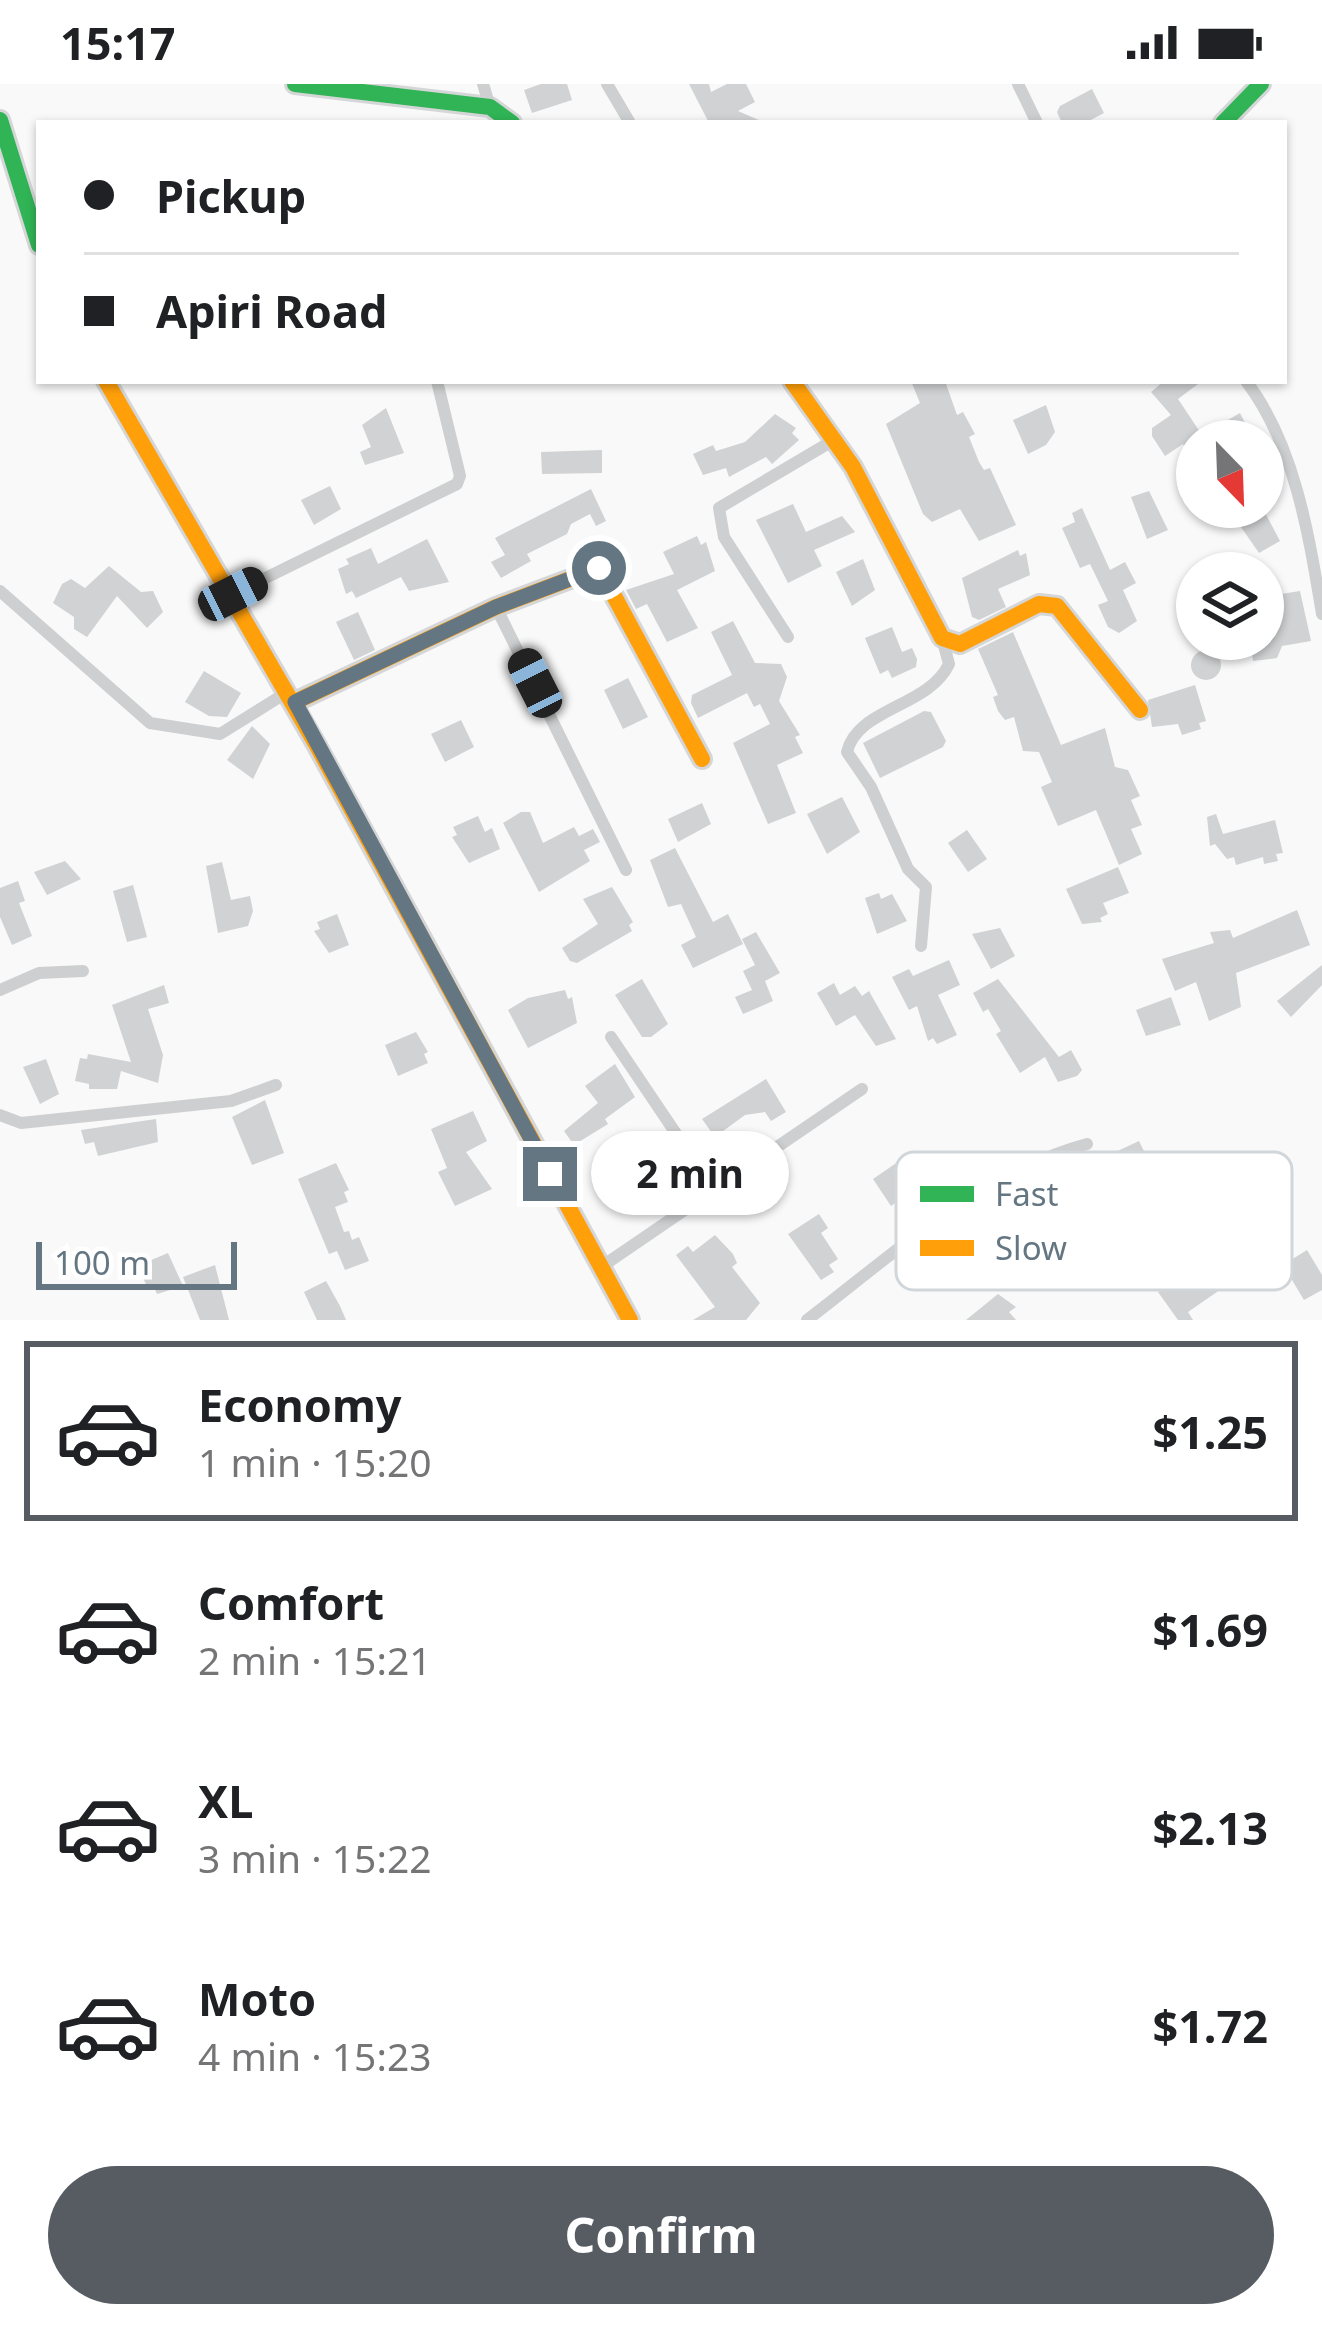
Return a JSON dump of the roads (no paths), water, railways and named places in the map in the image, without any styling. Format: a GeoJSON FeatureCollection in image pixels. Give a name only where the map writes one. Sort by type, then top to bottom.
{"type":"FeatureCollection","features":[{"type":"Feature","properties":{"kind":"street"},"geometry":{"type":"LineString","coordinates":[[483,84],[490,107]]}},
{"type":"Feature","properties":{"kind":"street"},"geometry":{"type":"LineString","coordinates":[[607,84],[628,120]]}},
{"type":"Feature","properties":{"kind":"street"},"geometry":{"type":"LineString","coordinates":[[1018,84],[1036,120]]}},
{"type":"Feature","properties":{"kind":"street"},"geometry":{"type":"LineString","coordinates":[[1226,120],[1261,84]]}},
{"type":"Feature","properties":{"kind":"street"},"geometry":{"type":"LineString","coordinates":[[303,85],[490,107],[508,120]]}},
{"type":"Feature","properties":{"kind":"street"},"geometry":{"type":"LineString","coordinates":[[0,120],[36,234]]}},
{"type":"Feature","properties":{"kind":"street"},"geometry":{"type":"LineString","coordinates":[[108,384],[233,594],[415,917],[517,1118],[604,1265],[630,1320]]}},
{"type":"Feature","properties":{"kind":"street"},"geometry":{"type":"LineString","coordinates":[[233,594],[457,484],[460,476],[438,384]]}},
{"type":"Feature","properties":{"kind":"street"},"geometry":{"type":"LineString","coordinates":[[794,384],[834,440],[942,638],[949,664],[929,691],[864,727],[847,752],[871,788],[899,854],[926,887],[922,946]]}},
{"type":"Feature","properties":{"kind":"street"},"geometry":{"type":"LineString","coordinates":[[1248,384],[1275,430],[1312,547],[1322,614]]}},
{"type":"Feature","properties":{"kind":"street"},"geometry":{"type":"LineString","coordinates":[[788,638],[724,537],[719,508],[834,440]]}},
{"type":"Feature","properties":{"kind":"street"},"geometry":{"type":"LineString","coordinates":[[0,591],[150,723],[220,734],[496,607],[599,568],[702,759]]}},
{"type":"Feature","properties":{"kind":"street"},"geometry":{"type":"LineString","coordinates":[[942,638],[960,644],[1039,604],[1057,606],[1140,710]]}},
{"type":"Feature","properties":{"kind":"street"},"geometry":{"type":"LineString","coordinates":[[496,607],[626,870]]}},
{"type":"Feature","properties":{"kind":"street"},"geometry":{"type":"LineString","coordinates":[[0,990],[39,973],[83,970]]}},
{"type":"Feature","properties":{"kind":"street"},"geometry":{"type":"LineString","coordinates":[[611,1037],[714,1190]]}},
{"type":"Feature","properties":{"kind":"street"},"geometry":{"type":"LineString","coordinates":[[0,1115],[21,1124],[231,1101],[276,1085]]}},
{"type":"Feature","properties":{"kind":"street"},"geometry":{"type":"LineString","coordinates":[[604,1265],[862,1089]]}},
{"type":"Feature","properties":{"kind":"street"},"geometry":{"type":"LineString","coordinates":[[1064,1152],[1087,1144]]}},
{"type":"Feature","properties":{"kind":"street"},"geometry":{"type":"LineString","coordinates":[[807,1320],[896,1248]]}}]}
